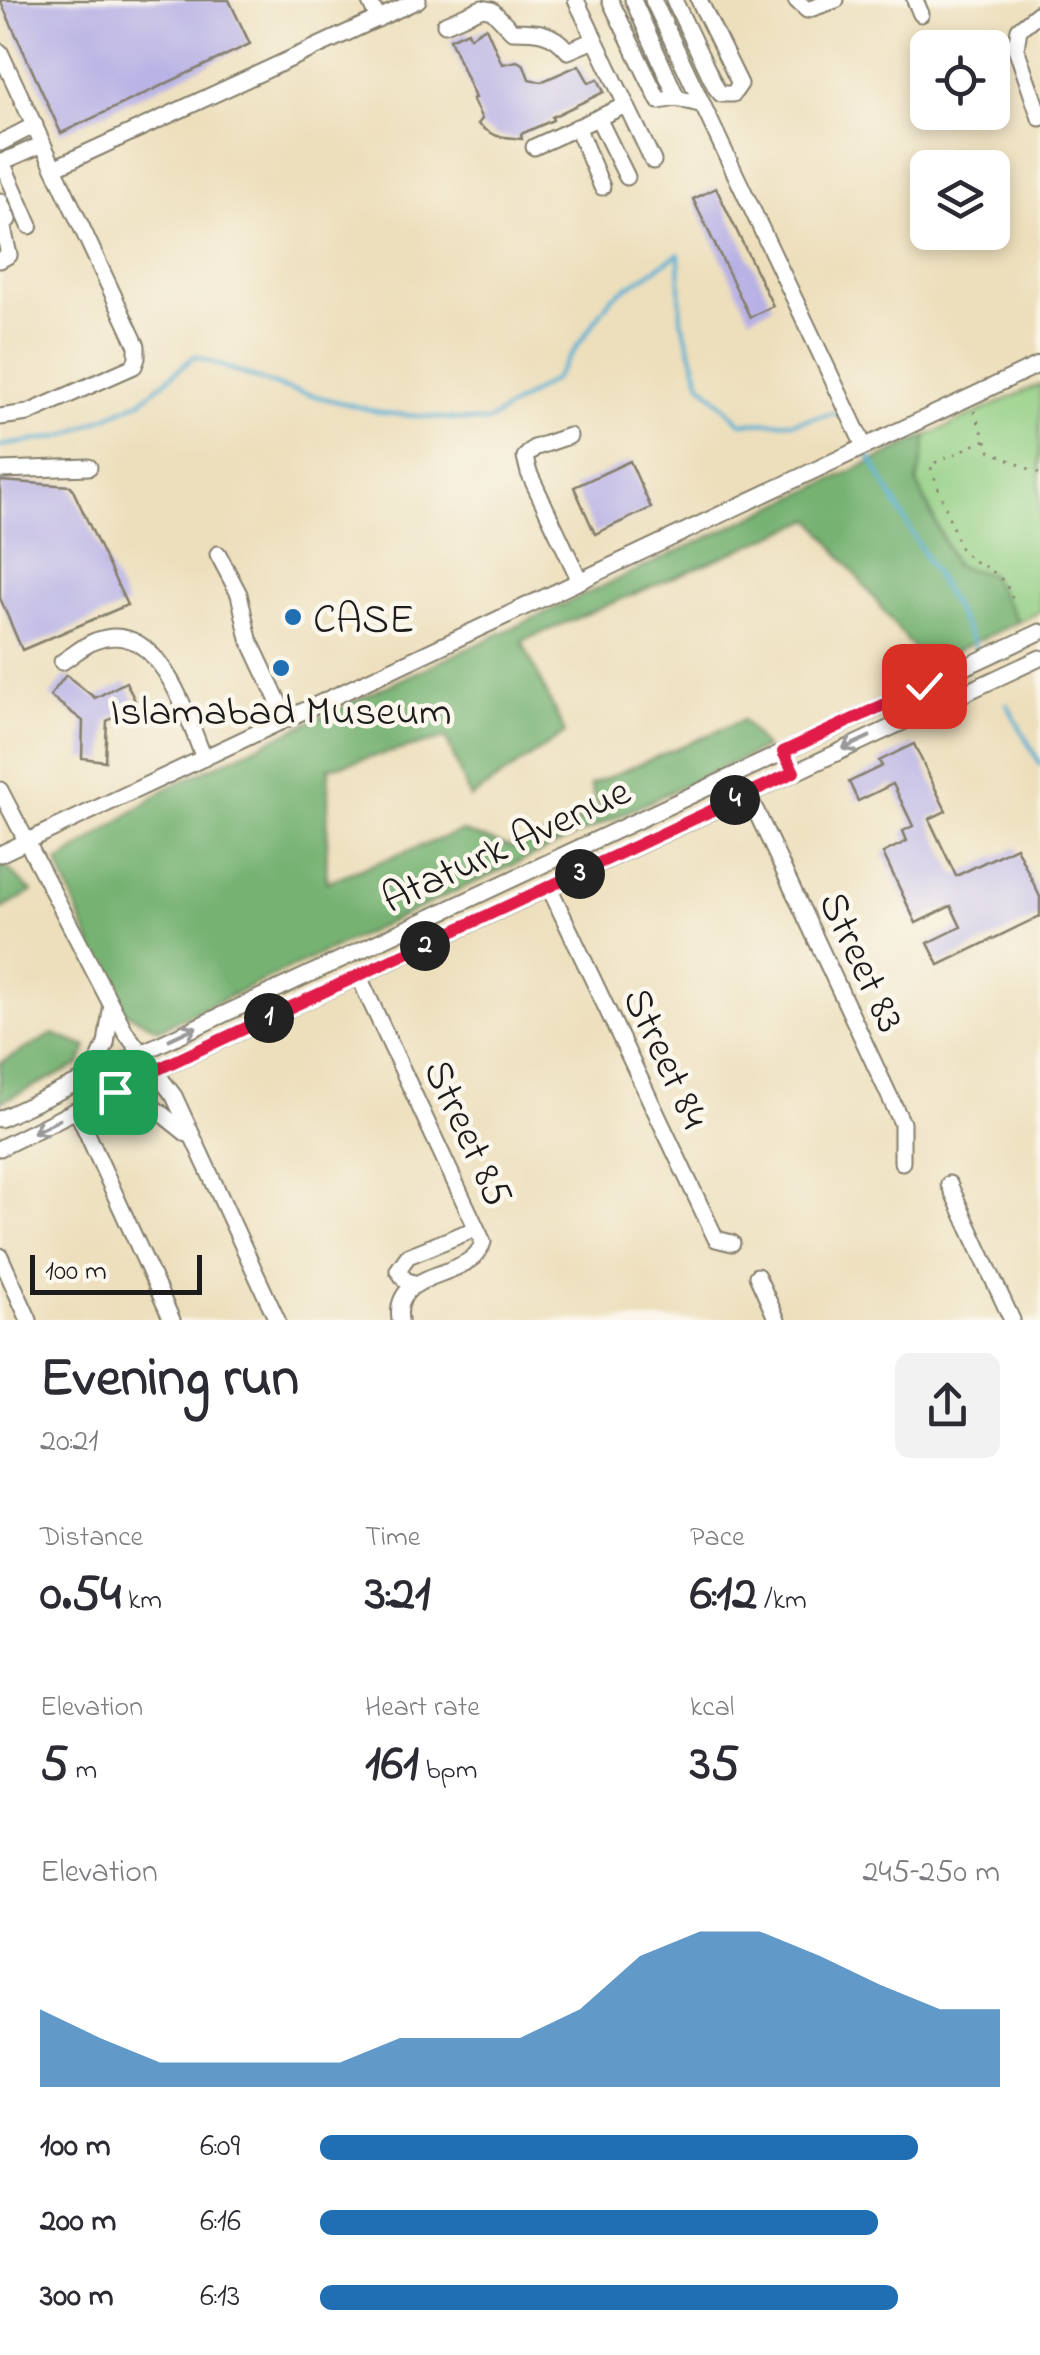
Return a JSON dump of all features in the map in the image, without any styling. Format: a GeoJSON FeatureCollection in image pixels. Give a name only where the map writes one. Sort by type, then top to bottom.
{"type":"FeatureCollection","features":[{"type":"Feature","properties":{"kind":"street"},"geometry":{"type":"LineString","coordinates":[[369,0],[378,19]]}},
{"type":"Feature","properties":{"kind":"street"},"geometry":{"type":"LineString","coordinates":[[54,168],[418,0]]}},
{"type":"Feature","properties":{"kind":"street"},"geometry":{"type":"LineString","coordinates":[[576,0],[653,161]]}},
{"type":"Feature","properties":{"kind":"street"},"geometry":{"type":"LineString","coordinates":[[610,0],[658,101],[677,98],[703,105]]}},
{"type":"Feature","properties":{"kind":"street"},"geometry":{"type":"LineString","coordinates":[[633,0],[677,98]]}},
{"type":"Feature","properties":{"kind":"street"},"geometry":{"type":"LineString","coordinates":[[654,0],[864,446]]}},
{"type":"Feature","properties":{"kind":"street"},"geometry":{"type":"LineString","coordinates":[[674,0],[716,88],[720,94],[733,94],[740,84],[699,0]]}},
{"type":"Feature","properties":{"kind":"street"},"geometry":{"type":"LineString","coordinates":[[796,0],[807,10],[836,0]]}},
{"type":"Feature","properties":{"kind":"street"},"geometry":{"type":"LineString","coordinates":[[444,24],[482,8],[492,10],[512,32],[544,32],[559,40],[568,51],[594,40]]}},
{"type":"Feature","properties":{"kind":"street"},"geometry":{"type":"LineString","coordinates":[[1040,12],[1019,29],[1016,48],[1040,118]]}},
{"type":"Feature","properties":{"kind":"street"},"geometry":{"type":"LineString","coordinates":[[0,52],[136,346],[138,358],[134,366],[28,413],[0,417]]}},
{"type":"Feature","properties":{"kind":"street"},"geometry":{"type":"LineString","coordinates":[[534,146],[626,105]]}},
{"type":"Feature","properties":{"kind":"street"},"geometry":{"type":"LineString","coordinates":[[598,118],[627,178]]}},
{"type":"Feature","properties":{"kind":"street"},"geometry":{"type":"LineString","coordinates":[[0,143],[35,125]]}},
{"type":"Feature","properties":{"kind":"street"},"geometry":{"type":"LineString","coordinates":[[576,128],[602,187]]}},
{"type":"Feature","properties":{"kind":"street"},"geometry":{"type":"LineString","coordinates":[[30,226],[6,184],[2,162],[43,144]]}},
{"type":"Feature","properties":{"kind":"street"},"geometry":{"type":"LineString","coordinates":[[0,200],[8,220],[2,223],[9,256],[0,260]]}},
{"type":"Feature","properties":{"kind":"street"},"geometry":{"type":"LineString","coordinates":[[0,854],[1040,364]]}},
{"type":"Feature","properties":{"kind":"street"},"geometry":{"type":"LineString","coordinates":[[569,436],[534,448],[525,457],[528,473],[580,581]]}},
{"type":"Feature","properties":{"kind":"street"},"geometry":{"type":"LineString","coordinates":[[0,470],[89,467]]}},
{"type":"Feature","properties":{"kind":"street"},"geometry":{"type":"LineString","coordinates":[[218,554],[239,594],[249,639],[286,718]]}},
{"type":"Feature","properties":{"kind":"street","name":"Ataturk Avenue"},"geometry":{"type":"LineString","coordinates":[[0,1119],[1040,632]]}},
{"type":"Feature","properties":{"kind":"street"},"geometry":{"type":"LineString","coordinates":[[62,662],[96,640],[126,638],[148,648],[170,681],[204,758]]}},
{"type":"Feature","properties":{"kind":"street","name":"Ataturk Avenue"},"geometry":{"type":"LineString","coordinates":[[0,1148],[154,1071],[1040,658]]}},
{"type":"Feature","properties":{"kind":"street"},"geometry":{"type":"LineString","coordinates":[[783,752],[794,772]]}},
{"type":"Feature","properties":{"kind":"street"},"geometry":{"type":"LineString","coordinates":[[0,790],[112,1008],[139,1053],[174,1096],[277,1320]]}},
{"type":"Feature","properties":{"kind":"street","name":"Street 83"},"geometry":{"type":"LineString","coordinates":[[748,794],[902,1123],[902,1162]]}},
{"type":"Feature","properties":{"kind":"street","name":"Street 84"},"geometry":{"type":"LineString","coordinates":[[550,889],[716,1240],[732,1243]]}},
{"type":"Feature","properties":{"kind":"street","name":"Street 85"},"geometry":{"type":"LineString","coordinates":[[359,977],[483,1242],[473,1259],[416,1284]]}},
{"type":"Feature","properties":{"kind":"street"},"geometry":{"type":"LineString","coordinates":[[91,1078],[106,1044],[112,1008]]}},
{"type":"Feature","properties":{"kind":"street"},"geometry":{"type":"LineString","coordinates":[[115,1092],[156,1110],[194,1140]]}},
{"type":"Feature","properties":{"kind":"street"},"geometry":{"type":"LineString","coordinates":[[77,1111],[172,1320]]}},
{"type":"Feature","properties":{"kind":"street"},"geometry":{"type":"LineString","coordinates":[[949,1184],[1012,1320]]}},
{"type":"Feature","properties":{"kind":"street"},"geometry":{"type":"LineString","coordinates":[[400,1320],[399,1303],[416,1284],[405,1280],[398,1270],[408,1256],[466,1232]]}},
{"type":"Feature","properties":{"kind":"street"},"geometry":{"type":"LineString","coordinates":[[0,1256],[29,1320]]}},
{"type":"Feature","properties":{"kind":"street"},"geometry":{"type":"LineString","coordinates":[[757,1276],[777,1320]]}},
{"type":"Feature","properties":{"kind":"path"},"geometry":{"type":"LineString","coordinates":[[968,398],[990,451],[1040,474]]}},
{"type":"Feature","properties":{"kind":"path"},"geometry":{"type":"LineString","coordinates":[[985,440],[930,465],[960,548],[967,557],[999,574],[1013,598]]}},
{"type":"Feature","properties":{"kind":"green space"},"geometry":{"type":"Polygon","coordinates":[[[1040,384],[1040,612],[1018,622],[989,575],[956,566],[917,482],[927,436],[1040,384]]]}},
{"type":"Feature","properties":{"kind":"green space"},"geometry":{"type":"Polygon","coordinates":[[[927,436],[917,483],[955,566],[989,574],[1018,622],[926,665],[812,519],[522,641],[565,733],[470,798],[446,738],[329,768],[326,882],[461,831],[517,849],[599,811],[590,785],[743,720],[765,748],[159,1029],[117,1008],[58,863],[169,787],[927,436]]]}},
{"type":"Feature","properties":{"kind":"green space"},"geometry":{"type":"Polygon","coordinates":[[[0,865],[32,892],[0,910],[0,865]]]}},
{"type":"Feature","properties":{"kind":"green space"},"geometry":{"type":"Polygon","coordinates":[[[53,1034],[87,1047],[79,1065],[0,1102],[0,1063],[53,1034]]]}},
{"type":"Feature","properties":{"kind":"building"},"geometry":{"type":"Polygon","coordinates":[[[0,0],[229,0],[250,44],[61,133],[0,0]]]}},
{"type":"Feature","properties":{"kind":"building"},"geometry":{"type":"Polygon","coordinates":[[[486,27],[502,64],[517,61],[524,65],[529,79],[541,82],[579,65],[589,83],[598,79],[604,92],[521,134],[522,139],[497,136],[486,130],[478,124],[482,119],[450,39],[468,31],[470,37],[486,27]]]}},
{"type":"Feature","properties":{"kind":"building"},"geometry":{"type":"Polygon","coordinates":[[[716,188],[773,306],[750,317],[693,199],[716,188]]]}},
{"type":"Feature","properties":{"kind":"building"},"geometry":{"type":"Polygon","coordinates":[[[630,461],[651,508],[595,534],[574,487],[630,461]]]}},
{"type":"Feature","properties":{"kind":"building"},"geometry":{"type":"Polygon","coordinates":[[[0,481],[71,486],[127,605],[22,650],[0,598],[0,481]]]}},
{"type":"Feature","properties":{"kind":"building"},"geometry":{"type":"Polygon","coordinates":[[[66,675],[95,698],[126,682],[137,705],[107,721],[105,761],[82,758],[83,721],[50,696],[66,675]]]}},
{"type":"Feature","properties":{"kind":"building"},"geometry":{"type":"Polygon","coordinates":[[[914,744],[946,811],[929,819],[956,876],[1016,847],[1040,897],[1040,916],[939,965],[928,943],[961,927],[951,906],[916,923],[883,853],[907,841],[903,831],[913,826],[893,784],[858,801],[849,782],[914,744]]]}},
{"type":"Feature","properties":{"kind":"waterway"},"geometry":{"type":"LineString","coordinates":[[0,446],[65,436],[141,401],[195,356],[280,387],[383,413],[487,422],[554,379],[612,297],[679,254],[681,319],[701,383],[741,423],[795,422],[845,411]]}},
{"type":"Feature","properties":{"kind":"waterway"},"geometry":{"type":"LineString","coordinates":[[866,450],[980,655]]}},
{"type":"Feature","properties":{"kind":"waterway"},"geometry":{"type":"LineString","coordinates":[[1007,704],[1040,764]]}},
{"type":"Feature","properties":{"kind":"place","name":"CASE"},"geometry":{"type":"Point","coordinates":[293,617]}},
{"type":"Feature","properties":{"kind":"place","name":"Islamabad Museum"},"geometry":{"type":"Point","coordinates":[281,668]}},
{"type":"Feature","properties":{"kind":"route"},"geometry":{"type":"LineString","coordinates":[[115,1092],[794,772],[783,752],[924,686]]}}]}
